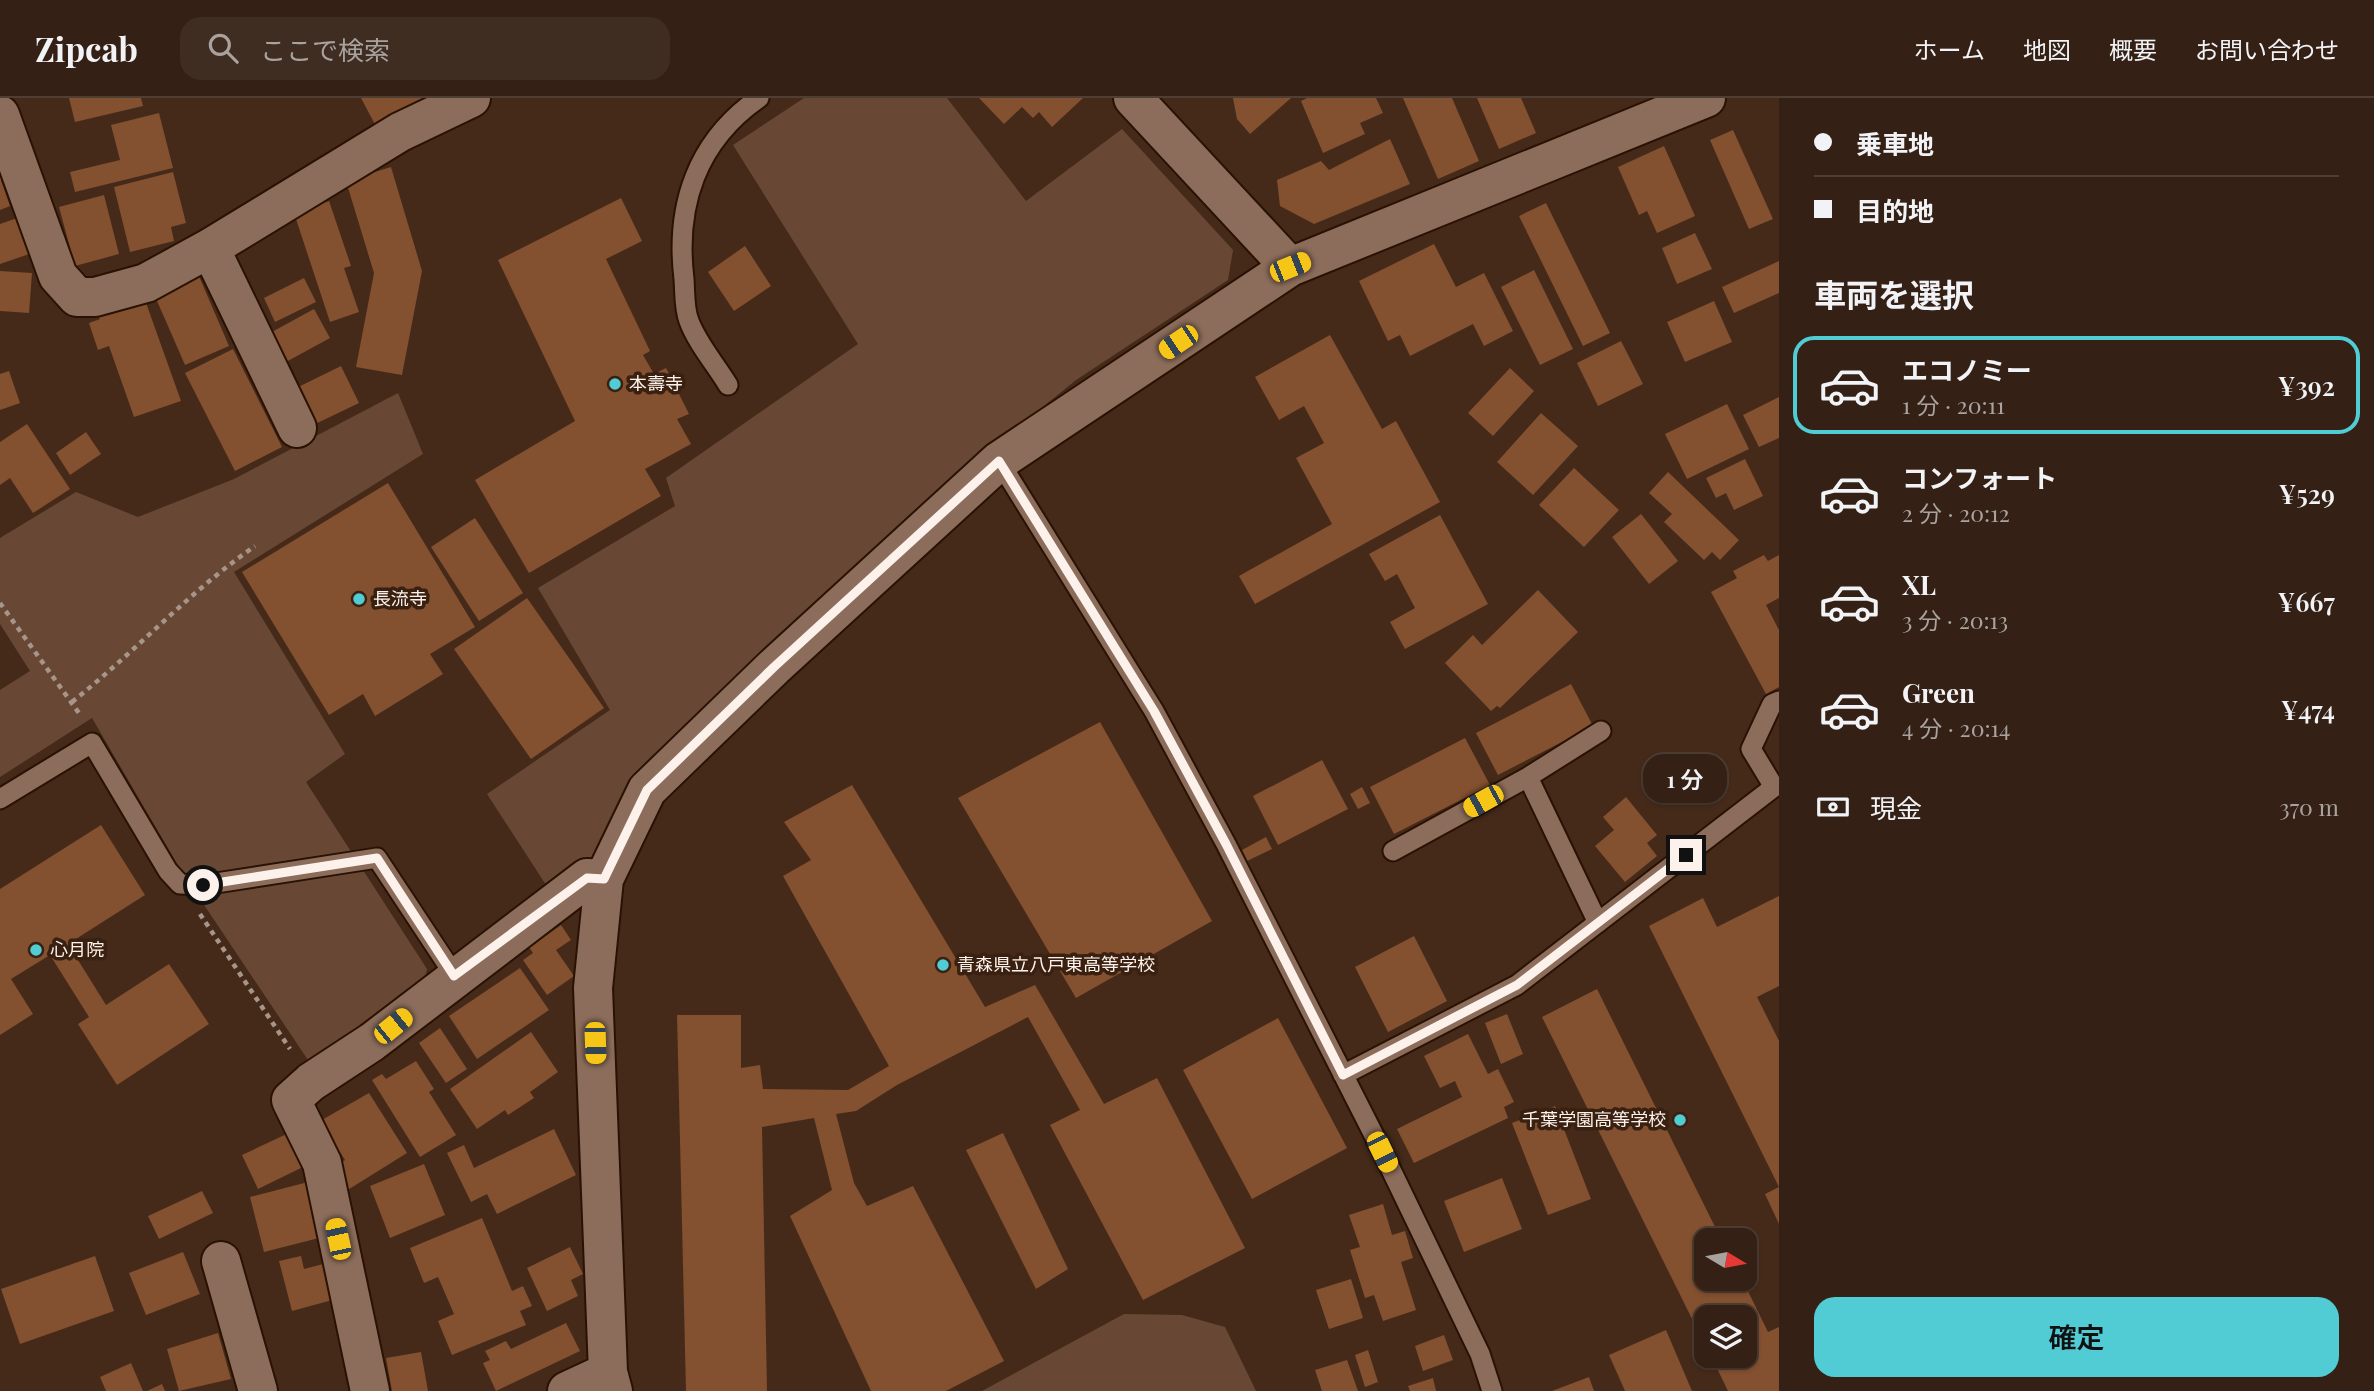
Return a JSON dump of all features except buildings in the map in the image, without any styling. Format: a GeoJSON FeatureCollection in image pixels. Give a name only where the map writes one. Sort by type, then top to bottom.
{"type":"FeatureCollection","features":[{"type":"Feature","properties":{"kind":"street"},"geometry":{"type":"LineString","coordinates":[[0,115],[58,276],[77,297],[95,297],[146,283],[210,248],[400,132],[471,98]]}},
{"type":"Feature","properties":{"kind":"street"},"geometry":{"type":"LineString","coordinates":[[1133,98],[1290,267]]}},
{"type":"Feature","properties":{"kind":"street"},"geometry":{"type":"LineString","coordinates":[[566,1391],[610,1382],[593,988],[604,879],[647,790],[774,667],[999,461],[1290,267],[1706,98]]}},
{"type":"Feature","properties":{"kind":"street"},"geometry":{"type":"LineString","coordinates":[[210,248],[297,428]]}},
{"type":"Feature","properties":{"kind":"street"},"geometry":{"type":"LineString","coordinates":[[370,1391],[322,1163],[291,1100],[311,1082],[372,1042],[454,976],[587,878],[604,879]]}},
{"type":"Feature","properties":{"kind":"street"},"geometry":{"type":"LineString","coordinates":[[221,1261],[258,1391]]}},
{"type":"Feature","properties":{"kind":"lane"},"geometry":{"type":"LineString","coordinates":[[728,385],[688,321],[680,247],[690,185],[714,139],[739,112],[759,98]]}},
{"type":"Feature","properties":{"kind":"lane"},"geometry":{"type":"LineString","coordinates":[[999,461],[1154,711],[1226,844],[1480,1354],[1492,1391]]}},
{"type":"Feature","properties":{"kind":"lane"},"geometry":{"type":"LineString","coordinates":[[1343,1075],[1517,985],[1774,787],[1751,749],[1772,704],[1779,701]]}},
{"type":"Feature","properties":{"kind":"lane"},"geometry":{"type":"LineString","coordinates":[[1393,851],[1528,777],[1601,731]]}},
{"type":"Feature","properties":{"kind":"lane"},"geometry":{"type":"LineString","coordinates":[[0,799],[92,743],[168,872],[180,884],[203,885],[377,858],[454,976]]}},
{"type":"Feature","properties":{"kind":"lane"},"geometry":{"type":"LineString","coordinates":[[1528,777],[1598,923]]}},
{"type":"Feature","properties":{"kind":"path"},"geometry":{"type":"LineString","coordinates":[[72,702],[126,659],[215,574],[255,546]]}},
{"type":"Feature","properties":{"kind":"path"},"geometry":{"type":"LineString","coordinates":[[0,603],[72,702],[90,731],[92,743]]}},
{"type":"Feature","properties":{"kind":"path"},"geometry":{"type":"LineString","coordinates":[[180,884],[311,1082]]}},
{"type":"Feature","properties":{"kind":"shaded area"},"geometry":{"type":"Polygon","coordinates":[[[804,98],[947,98],[1026,201],[1122,129],[1233,250],[1228,280],[1076,380],[985,454],[650,769],[590,861],[548,888],[487,794],[610,710],[538,588],[675,506],[666,478],[858,344],[733,145],[804,98]]]}},
{"type":"Feature","properties":{"kind":"shaded area"},"geometry":{"type":"Polygon","coordinates":[[[398,393],[423,454],[234,572],[345,754],[306,782],[427,969],[423,989],[314,1069],[180,869],[92,718],[0,777],[0,690],[30,671],[0,624],[0,538],[76,492],[138,517],[234,479],[398,393]]]}},
{"type":"Feature","properties":{"kind":"shaded area"},"geometry":{"type":"Polygon","coordinates":[[[1124,1314],[1182,1315],[1225,1327],[1256,1391],[982,1391],[1124,1314]]]}},
{"type":"Feature","properties":{"kind":"place","name":"本壽寺"},"geometry":{"type":"Point","coordinates":[615,384]}},
{"type":"Feature","properties":{"kind":"place","name":"長流寺"},"geometry":{"type":"Point","coordinates":[359,599]}},
{"type":"Feature","properties":{"kind":"place","name":"心月院"},"geometry":{"type":"Point","coordinates":[36,950]}},
{"type":"Feature","properties":{"kind":"place","name":"青森県立八戸東高等学校"},"geometry":{"type":"Point","coordinates":[943,965]}},
{"type":"Feature","properties":{"kind":"place","name":"千葉学園高等学校"},"geometry":{"type":"Point","coordinates":[1680,1120]}},
{"type":"Feature","properties":{"kind":"route"},"geometry":{"type":"LineString","coordinates":[[203,885],[377,858],[454,976],[587,878],[604,879],[647,790],[774,667],[999,461],[1154,711],[1226,844],[1343,1075],[1517,985],[1686,855]]}}]}
